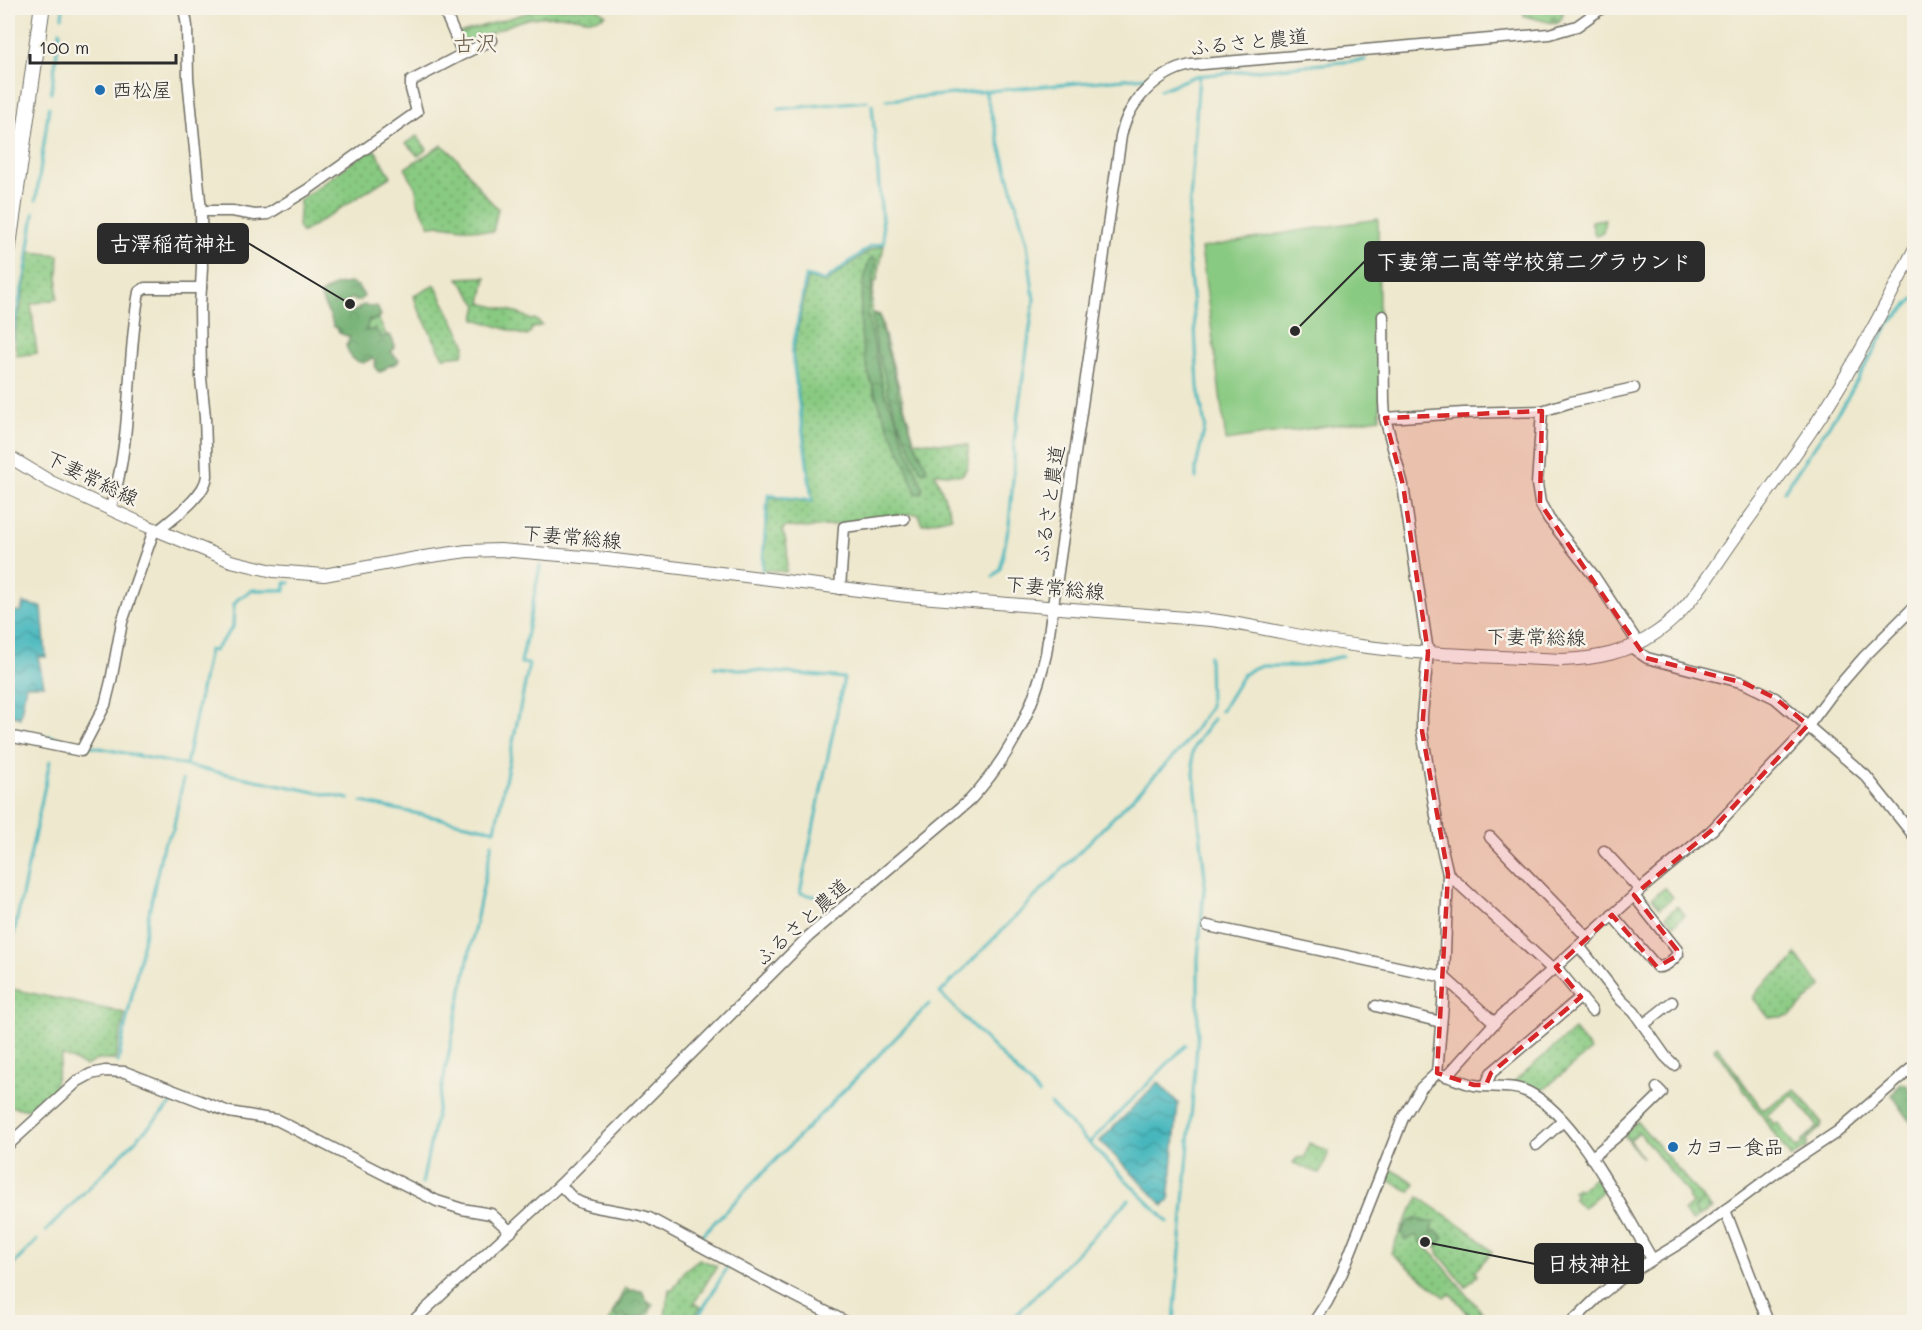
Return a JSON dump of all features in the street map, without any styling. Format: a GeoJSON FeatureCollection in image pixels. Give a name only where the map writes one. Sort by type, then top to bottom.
{"type":"FeatureCollection","features":[{"type":"Feature","properties":{"kind":"highway"},"geometry":{"type":"LineString","coordinates":[[8,249],[42,8]]}},
{"type":"Feature","properties":{"kind":"main road","name":"下妻常総線"},"geometry":{"type":"LineString","coordinates":[[8,456],[41,476],[156,530],[247,566],[290,573],[324,575],[417,558],[467,551],[500,550],[607,559],[907,596],[1231,622],[1327,642],[1387,650],[1561,660],[1602,657],[1634,645],[1662,628],[1688,603],[1776,482],[1829,404],[1914,250]]}},
{"type":"Feature","properties":{"kind":"street"},"geometry":{"type":"LineString","coordinates":[[8,736],[81,751],[105,705],[122,622],[156,530],[192,501],[207,482],[201,378],[201,211],[183,8]]}},
{"type":"Feature","properties":{"kind":"street"},"geometry":{"type":"LineString","coordinates":[[441,8],[445,12],[463,54]]}},
{"type":"Feature","properties":{"kind":"street","name":"ふるさと農道"},"geometry":{"type":"LineString","coordinates":[[412,1323],[512,1232],[809,936],[938,828],[983,786],[1016,737],[1032,702],[1043,667],[1123,129],[1132,108],[1144,93],[1175,69],[1191,65],[1549,34],[1577,26],[1602,8]]}},
{"type":"Feature","properties":{"kind":"street"},"geometry":{"type":"LineString","coordinates":[[201,211],[232,211],[263,216],[273,212],[417,112],[411,81],[492,40]]}},
{"type":"Feature","properties":{"kind":"street"},"geometry":{"type":"LineString","coordinates":[[110,509],[122,455],[139,292],[145,288],[201,288]]}},
{"type":"Feature","properties":{"kind":"street"},"geometry":{"type":"LineString","coordinates":[[1383,316],[1385,418],[1403,485],[1428,652],[1422,731],[1448,874],[1441,1022],[1442,1075]]}},
{"type":"Feature","properties":{"kind":"street"},"geometry":{"type":"LineString","coordinates":[[1385,418],[1542,411],[1634,388]]}},
{"type":"Feature","properties":{"kind":"street"},"geometry":{"type":"LineString","coordinates":[[1542,411],[1537,484],[1540,503],[1549,519],[1594,576],[1634,645],[1647,658],[1744,683],[1774,698],[1866,776],[1914,836]]}},
{"type":"Feature","properties":{"kind":"street"},"geometry":{"type":"LineString","coordinates":[[840,589],[844,527],[904,519]]}},
{"type":"Feature","properties":{"kind":"street"},"geometry":{"type":"LineString","coordinates":[[1314,1323],[1342,1273],[1403,1118],[1421,1088],[1442,1075],[1612,915],[1712,830],[1781,757],[1858,665],[1914,607]]}},
{"type":"Feature","properties":{"kind":"street"},"geometry":{"type":"LineString","coordinates":[[1490,837],[1584,942],[1621,1000],[1634,1012],[1674,1065]]}},
{"type":"Feature","properties":{"kind":"street"},"geometry":{"type":"LineString","coordinates":[[1604,851],[1637,893],[1678,954],[1663,967],[1657,967],[1612,915]]}},
{"type":"Feature","properties":{"kind":"street"},"geometry":{"type":"LineString","coordinates":[[1448,874],[1554,969],[1592,1011]]}},
{"type":"Feature","properties":{"kind":"street"},"geometry":{"type":"LineString","coordinates":[[1208,926],[1444,977],[1495,1023]]}},
{"type":"Feature","properties":{"kind":"street"},"geometry":{"type":"LineString","coordinates":[[1486,1085],[1491,1072],[1581,997]]}},
{"type":"Feature","properties":{"kind":"street"},"geometry":{"type":"LineString","coordinates":[[1643,1024],[1672,1002]]}},
{"type":"Feature","properties":{"kind":"street"},"geometry":{"type":"LineString","coordinates":[[1376,1006],[1441,1022]]}},
{"type":"Feature","properties":{"kind":"street"},"geometry":{"type":"LineString","coordinates":[[1572,1323],[1626,1275],[1685,1240],[1778,1171],[1836,1133],[1914,1066]]}},
{"type":"Feature","properties":{"kind":"street"},"geometry":{"type":"LineString","coordinates":[[8,1145],[78,1081],[91,1074],[105,1071],[125,1072],[229,1112],[277,1120],[437,1201],[490,1214],[512,1232]]}},
{"type":"Feature","properties":{"kind":"street"},"geometry":{"type":"LineString","coordinates":[[1442,1075],[1474,1085],[1526,1091],[1536,1097],[1563,1121],[1591,1158],[1652,1260]]}},
{"type":"Feature","properties":{"kind":"street"},"geometry":{"type":"LineString","coordinates":[[1591,1158],[1621,1133],[1662,1093],[1657,1088]]}},
{"type":"Feature","properties":{"kind":"street"},"geometry":{"type":"LineString","coordinates":[[1536,1145],[1563,1121]]}},
{"type":"Feature","properties":{"kind":"street"},"geometry":{"type":"LineString","coordinates":[[560,1185],[574,1199],[649,1218],[846,1323]]}},
{"type":"Feature","properties":{"kind":"street"},"geometry":{"type":"LineString","coordinates":[[1725,1210],[1768,1323]]}},
{"type":"Feature","properties":{"kind":"highlighted area"},"geometry":{"type":"Polygon","coordinates":[[[1542,411],[1540,503],[1646,658],[1744,683],[1775,698],[1808,725],[1712,830],[1634,895],[1677,950],[1675,957],[1657,967],[1612,915],[1556,967],[1581,997],[1491,1073],[1486,1085],[1474,1085],[1437,1073],[1448,874],[1422,731],[1428,652],[1403,485],[1385,418],[1542,411]]]}},
{"type":"Feature","properties":{"kind":"green space"},"geometry":{"type":"Polygon","coordinates":[[[543,8],[597,8],[606,15],[596,19],[565,16],[532,18],[476,39],[461,40],[459,33],[543,8]]]}},
{"type":"Feature","properties":{"kind":"green space"},"geometry":{"type":"Polygon","coordinates":[[[1524,8],[1565,8],[1556,24],[1524,16],[1524,8]]]}},
{"type":"Feature","properties":{"kind":"green space"},"geometry":{"type":"Polygon","coordinates":[[[417,136],[427,149],[418,156],[406,143],[417,136]]]}},
{"type":"Feature","properties":{"kind":"green space"},"geometry":{"type":"Polygon","coordinates":[[[442,145],[450,151],[483,193],[498,208],[493,232],[440,225],[430,226],[418,203],[416,189],[405,168],[442,145]]]}},
{"type":"Feature","properties":{"kind":"green space"},"geometry":{"type":"Polygon","coordinates":[[[369,150],[371,153],[375,150],[391,176],[302,233],[298,227],[300,200],[369,150]]]}},
{"type":"Feature","properties":{"kind":"green space"},"geometry":{"type":"Polygon","coordinates":[[[1378,219],[1380,418],[1226,441],[1201,248],[1378,219]]]}},
{"type":"Feature","properties":{"kind":"green space"},"geometry":{"type":"Polygon","coordinates":[[[1605,219],[1603,233],[1595,235],[1591,221],[1605,219]]]}},
{"type":"Feature","properties":{"kind":"green space"},"geometry":{"type":"Polygon","coordinates":[[[884,245],[877,281],[874,283],[871,312],[880,315],[914,441],[968,445],[967,465],[962,475],[935,473],[952,517],[922,524],[918,514],[912,514],[811,528],[785,527],[782,531],[787,551],[786,572],[763,570],[769,497],[813,502],[793,354],[808,278],[825,283],[870,250],[884,245]]]}},
{"type":"Feature","properties":{"kind":"green space"},"geometry":{"type":"Polygon","coordinates":[[[30,252],[59,255],[57,299],[31,304],[37,353],[17,356],[14,338],[30,252]]]}},
{"type":"Feature","properties":{"kind":"green space"},"geometry":{"type":"Polygon","coordinates":[[[872,257],[877,260],[868,310],[869,322],[884,392],[897,418],[923,488],[921,494],[916,493],[882,413],[863,350],[861,305],[866,268],[872,257]]]}},
{"type":"Feature","properties":{"kind":"green space"},"geometry":{"type":"Polygon","coordinates":[[[486,277],[481,303],[519,313],[531,320],[535,319],[542,325],[533,328],[527,336],[475,319],[478,305],[458,278],[486,277]]]}},
{"type":"Feature","properties":{"kind":"green space"},"geometry":{"type":"Polygon","coordinates":[[[350,283],[358,286],[364,296],[360,301],[352,298],[343,305],[348,311],[358,310],[364,305],[377,306],[381,316],[372,321],[369,319],[366,331],[375,329],[380,338],[390,335],[394,343],[394,349],[391,352],[399,360],[383,371],[379,372],[376,369],[375,361],[371,359],[363,363],[352,358],[346,346],[350,337],[339,333],[333,326],[321,298],[320,294],[336,285],[350,283]]]}},
{"type":"Feature","properties":{"kind":"green space"},"geometry":{"type":"Polygon","coordinates":[[[435,285],[464,341],[463,355],[443,357],[417,306],[414,296],[435,285]]]}},
{"type":"Feature","properties":{"kind":"green space"},"geometry":{"type":"Polygon","coordinates":[[[875,314],[880,317],[898,388],[897,393],[905,410],[914,441],[927,468],[924,472],[920,470],[897,418],[877,350],[872,318],[875,314]]]}},
{"type":"Feature","properties":{"kind":"green space"},"geometry":{"type":"Polygon","coordinates":[[[377,317],[387,336],[381,338],[375,329],[369,332],[366,328],[369,319],[375,320],[377,317]]]}},
{"type":"Feature","properties":{"kind":"green space"},"geometry":{"type":"Polygon","coordinates":[[[1665,888],[1673,897],[1660,908],[1652,898],[1665,888]]]}},
{"type":"Feature","properties":{"kind":"green space"},"geometry":{"type":"Polygon","coordinates":[[[1677,906],[1685,915],[1674,925],[1666,916],[1677,906]]]}},
{"type":"Feature","properties":{"kind":"green space"},"geometry":{"type":"Polygon","coordinates":[[[1796,954],[1822,986],[1790,1016],[1769,1018],[1753,998],[1758,990],[1789,964],[1796,954]]]}},
{"type":"Feature","properties":{"kind":"green space"},"geometry":{"type":"Polygon","coordinates":[[[12,989],[125,1013],[115,1060],[97,1060],[85,1066],[62,1055],[52,1095],[34,1111],[8,1106],[8,1012],[12,989]]]}},
{"type":"Feature","properties":{"kind":"green space"},"geometry":{"type":"Polygon","coordinates":[[[1574,1030],[1591,1050],[1537,1095],[1509,1086],[1574,1030]]]}},
{"type":"Feature","properties":{"kind":"green space"},"geometry":{"type":"Polygon","coordinates":[[[1717,1046],[1763,1110],[1795,1089],[1822,1123],[1821,1127],[1807,1140],[1807,1148],[1791,1158],[1714,1049],[1717,1046]],[[1793,1095],[1767,1115],[1774,1124],[1778,1123],[1796,1148],[1802,1145],[1803,1140],[1818,1127],[1793,1095]]]}},
{"type":"Feature","properties":{"kind":"green space"},"geometry":{"type":"Polygon","coordinates":[[[1900,1083],[1906,1084],[1914,1096],[1914,1127],[1892,1095],[1900,1083]]]}},
{"type":"Feature","properties":{"kind":"green space"},"geometry":{"type":"Polygon","coordinates":[[[1637,1121],[1704,1200],[1694,1209],[1699,1216],[1692,1222],[1684,1212],[1692,1204],[1689,1195],[1639,1132],[1630,1140],[1642,1158],[1624,1135],[1637,1121]]]}},
{"type":"Feature","properties":{"kind":"green space"},"geometry":{"type":"Polygon","coordinates":[[[1309,1143],[1329,1152],[1320,1174],[1293,1163],[1297,1158],[1305,1157],[1309,1143]]]}},
{"type":"Feature","properties":{"kind":"green space"},"geometry":{"type":"Polygon","coordinates":[[[1386,1166],[1415,1183],[1410,1192],[1381,1176],[1386,1166]]]}},
{"type":"Feature","properties":{"kind":"green space"},"geometry":{"type":"Polygon","coordinates":[[[1598,1174],[1606,1188],[1583,1208],[1573,1198],[1576,1195],[1573,1191],[1586,1186],[1598,1174]]]}},
{"type":"Feature","properties":{"kind":"green space"},"geometry":{"type":"Polygon","coordinates":[[[1419,1197],[1475,1235],[1492,1252],[1475,1271],[1477,1275],[1466,1287],[1439,1254],[1436,1246],[1439,1234],[1437,1231],[1432,1231],[1434,1221],[1425,1222],[1416,1218],[1405,1227],[1410,1238],[1414,1235],[1418,1236],[1490,1322],[1475,1322],[1451,1294],[1445,1297],[1391,1253],[1419,1197]]]}},
{"type":"Feature","properties":{"kind":"green space"},"geometry":{"type":"Polygon","coordinates":[[[1704,1200],[1712,1209],[1699,1216],[1694,1209],[1704,1200]]]}},
{"type":"Feature","properties":{"kind":"green space"},"geometry":{"type":"Polygon","coordinates":[[[1416,1218],[1425,1222],[1434,1221],[1432,1231],[1437,1231],[1443,1237],[1438,1246],[1433,1247],[1429,1240],[1424,1243],[1420,1242],[1416,1235],[1406,1240],[1403,1238],[1402,1231],[1408,1222],[1416,1218]]]}},
{"type":"Feature","properties":{"kind":"green space"},"geometry":{"type":"Polygon","coordinates":[[[699,1259],[717,1266],[694,1303],[701,1307],[691,1322],[678,1322],[665,1316],[669,1289],[673,1290],[685,1270],[699,1259]]]}},
{"type":"Feature","properties":{"kind":"green space"},"geometry":{"type":"Polygon","coordinates":[[[625,1288],[653,1305],[645,1322],[608,1322],[625,1288]]]}},
{"type":"Feature","properties":{"kind":"green space"},"geometry":{"type":"Polygon","coordinates":[[[634,1290],[642,1291],[650,1307],[639,1318],[617,1318],[613,1314],[623,1295],[634,1290]]]}},
{"type":"Feature","properties":{"kind":"water"},"geometry":{"type":"Polygon","coordinates":[[[23,603],[42,607],[46,657],[38,657],[44,685],[26,685],[20,718],[8,714],[8,610],[21,612],[23,603]]]}},
{"type":"Feature","properties":{"kind":"water"},"geometry":{"type":"Polygon","coordinates":[[[1158,1082],[1178,1103],[1169,1202],[1165,1202],[1164,1206],[1100,1141],[1158,1082]]]}},
{"type":"Feature","properties":{"kind":"waterway"},"geometry":{"type":"LineString","coordinates":[[62,17],[63,8]]}},
{"type":"Feature","properties":{"kind":"waterway"},"geometry":{"type":"LineString","coordinates":[[51,93],[60,31]]}},
{"type":"Feature","properties":{"kind":"waterway"},"geometry":{"type":"LineString","coordinates":[[1160,90],[1195,76],[1365,60]]}},
{"type":"Feature","properties":{"kind":"waterway"},"geometry":{"type":"LineString","coordinates":[[1196,478],[1196,467],[1205,426],[1198,387],[1187,242],[1199,75]]}},
{"type":"Feature","properties":{"kind":"waterway"},"geometry":{"type":"LineString","coordinates":[[886,100],[1147,77]]}},
{"type":"Feature","properties":{"kind":"waterway"},"geometry":{"type":"LineString","coordinates":[[985,91],[1027,243],[1034,300],[1014,441],[1009,525],[1000,569],[993,577]]}},
{"type":"Feature","properties":{"kind":"waterway"},"geometry":{"type":"LineString","coordinates":[[779,109],[867,101]]}},
{"type":"Feature","properties":{"kind":"waterway"},"geometry":{"type":"LineString","coordinates":[[762,570],[768,495],[812,501],[792,353],[806,276],[824,281],[871,246],[884,243],[872,105]]}},
{"type":"Feature","properties":{"kind":"waterway"},"geometry":{"type":"LineString","coordinates":[[36,200],[49,107]]}},
{"type":"Feature","properties":{"kind":"waterway"},"geometry":{"type":"LineString","coordinates":[[8,351],[25,275],[34,213]]}},
{"type":"Feature","properties":{"kind":"waterway"},"geometry":{"type":"LineString","coordinates":[[1784,491],[1846,400],[1889,324],[1914,299]]}},
{"type":"Feature","properties":{"kind":"waterway"},"geometry":{"type":"LineString","coordinates":[[8,392],[8,443]]}},
{"type":"Feature","properties":{"kind":"waterway"},"geometry":{"type":"LineString","coordinates":[[362,802],[495,830],[529,664],[521,663],[540,566]]}},
{"type":"Feature","properties":{"kind":"waterway"},"geometry":{"type":"LineString","coordinates":[[186,765],[209,650],[214,651],[233,627],[234,604],[239,598],[253,590],[285,590],[285,583],[290,583]]}},
{"type":"Feature","properties":{"kind":"waterway"},"geometry":{"type":"LineString","coordinates":[[1039,1094],[940,993],[1182,748],[1210,707],[1209,656]]}},
{"type":"Feature","properties":{"kind":"waterway"},"geometry":{"type":"LineString","coordinates":[[1221,711],[1243,675],[1253,668],[1301,666],[1343,656]]}},
{"type":"Feature","properties":{"kind":"waterway"},"geometry":{"type":"LineString","coordinates":[[714,667],[844,678],[800,893],[831,900]]}},
{"type":"Feature","properties":{"kind":"waterway"},"geometry":{"type":"LineString","coordinates":[[1174,1322],[1198,1034],[1198,958],[1205,878],[1192,754],[1195,745],[1213,719]]}},
{"type":"Feature","properties":{"kind":"waterway"},"geometry":{"type":"LineString","coordinates":[[8,728],[33,733]]}},
{"type":"Feature","properties":{"kind":"waterway"},"geometry":{"type":"LineString","coordinates":[[48,736],[80,743]]}},
{"type":"Feature","properties":{"kind":"waterway"},"geometry":{"type":"LineString","coordinates":[[90,746],[349,799]]}},
{"type":"Feature","properties":{"kind":"waterway"},"geometry":{"type":"LineString","coordinates":[[8,962],[50,761]]}},
{"type":"Feature","properties":{"kind":"waterway"},"geometry":{"type":"LineString","coordinates":[[118,1062],[163,845],[173,830],[183,780]]}},
{"type":"Feature","properties":{"kind":"waterway"},"geometry":{"type":"LineString","coordinates":[[422,1184],[492,843]]}},
{"type":"Feature","properties":{"kind":"waterway"},"geometry":{"type":"LineString","coordinates":[[699,1238],[929,1004]]}},
{"type":"Feature","properties":{"kind":"waterway"},"geometry":{"type":"LineString","coordinates":[[1089,1143],[1186,1045]]}},
{"type":"Feature","properties":{"kind":"waterway"},"geometry":{"type":"LineString","coordinates":[[46,1231],[175,1100]]}},
{"type":"Feature","properties":{"kind":"waterway"},"geometry":{"type":"LineString","coordinates":[[1050,1104],[1168,1222]]}},
{"type":"Feature","properties":{"kind":"waterway"},"geometry":{"type":"LineString","coordinates":[[1009,1322],[1129,1200]]}},
{"type":"Feature","properties":{"kind":"waterway"},"geometry":{"type":"LineString","coordinates":[[8,1270],[37,1240]]}},
{"type":"Feature","properties":{"kind":"waterway"},"geometry":{"type":"LineString","coordinates":[[695,1322],[727,1268]]}},
{"type":"Feature","properties":{"kind":"waterway"},"geometry":{"type":"LineString","coordinates":[[665,1322],[667,1319],[674,1322]]}},
{"type":"Feature","properties":{"kind":"place","name":"西松屋"},"geometry":{"type":"Point","coordinates":[100,90]}},
{"type":"Feature","properties":{"kind":"place","name":"古澤稲荷神社"},"geometry":{"type":"Point","coordinates":[350,304]}},
{"type":"Feature","properties":{"kind":"place","name":"下妻第二高等学校第二グラウンド"},"geometry":{"type":"Point","coordinates":[1295,331]}},
{"type":"Feature","properties":{"kind":"place","name":"カヨー食品"},"geometry":{"type":"Point","coordinates":[1673,1147]}},
{"type":"Feature","properties":{"kind":"place","name":"日枝神社"},"geometry":{"type":"Point","coordinates":[1425,1242]}},
{"type":"Feature","properties":{"kind":"district","name":"古沢"},"geometry":{"type":"Point","coordinates":[475,43]}}]}
